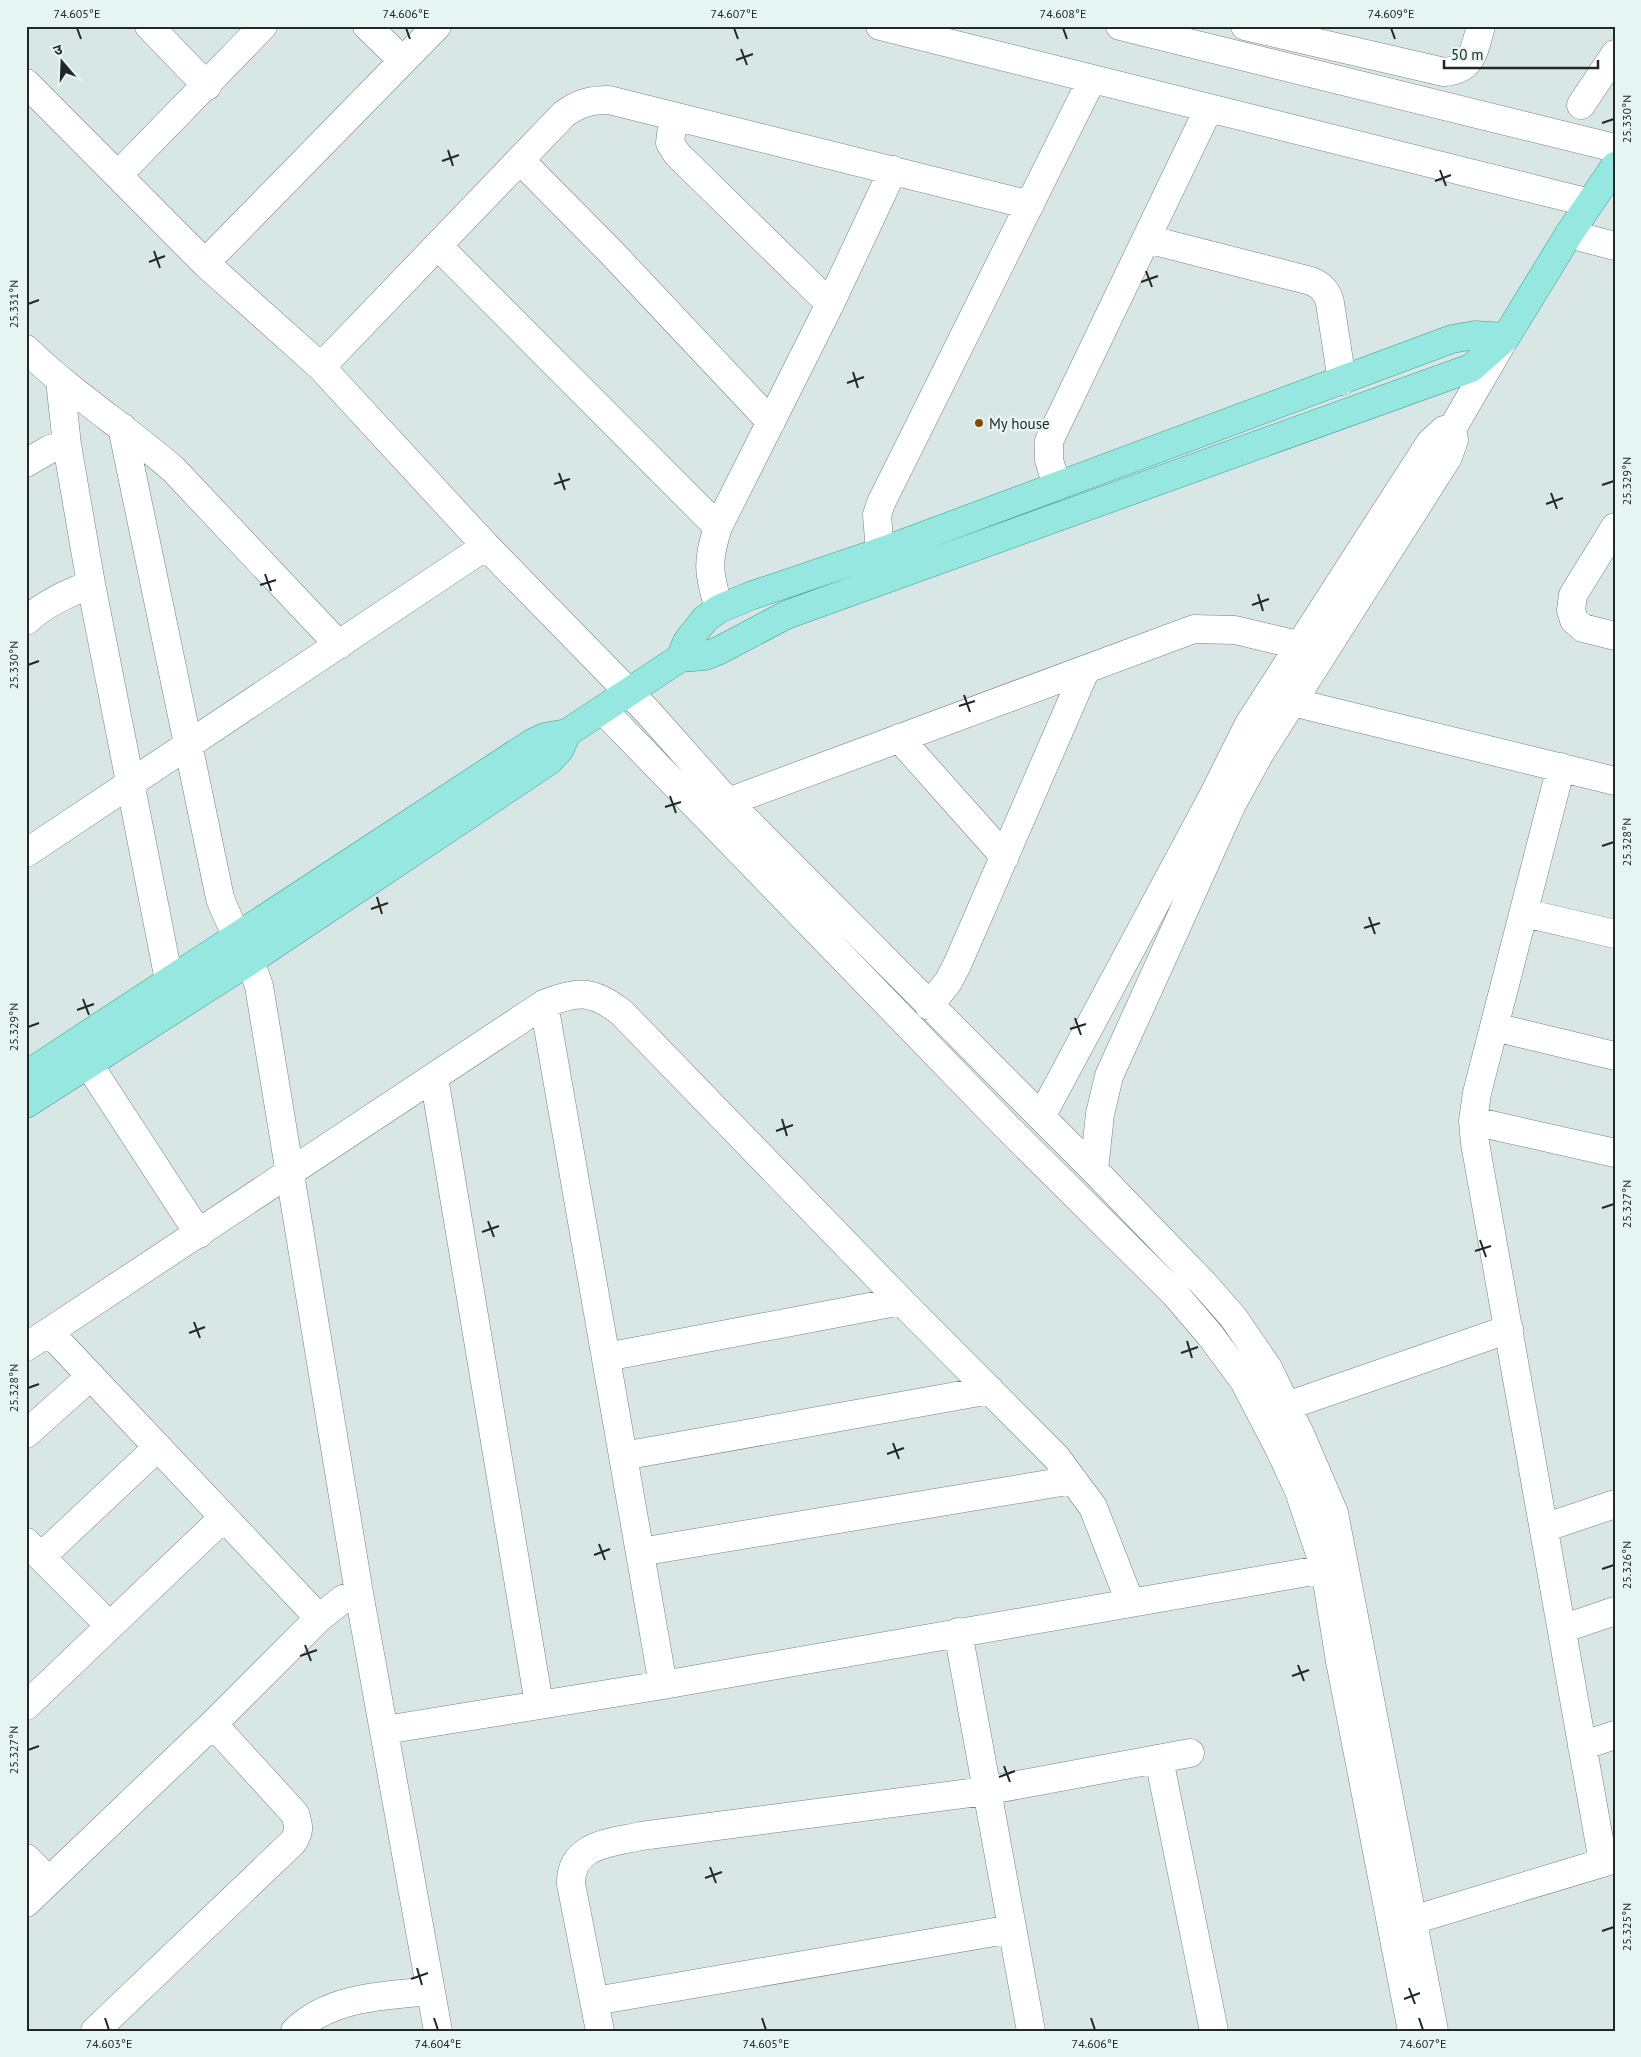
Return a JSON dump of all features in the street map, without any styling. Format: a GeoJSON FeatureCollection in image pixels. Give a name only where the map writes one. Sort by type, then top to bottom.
{"type":"FeatureCollection","features":[{"type":"Feature","properties":{"kind":"main road"},"geometry":{"type":"LineString","coordinates":[[26,1104],[82,1053],[169,980],[532,743],[545,737],[567,733],[680,658],[705,656],[720,650],[786,614],[1458,374],[1470,368],[1506,337],[1569,234],[1615,166]]}},
{"type":"Feature","properties":{"kind":"main road"},"geometry":{"type":"LineString","coordinates":[[680,658],[696,629],[705,619],[719,610],[750,596],[880,552],[1452,339],[1475,336],[1506,337]]}},
{"type":"Feature","properties":{"kind":"main road"},"geometry":{"type":"LineString","coordinates":[[26,1076],[82,1053],[180,1006],[549,760],[560,749],[567,733]]}},
{"type":"Feature","properties":{"kind":"street"},"geometry":{"type":"LineString","coordinates":[[149,26],[207,86]]}},
{"type":"Feature","properties":{"kind":"street"},"geometry":{"type":"LineString","coordinates":[[118,175],[207,86],[263,26]]}},
{"type":"Feature","properties":{"kind":"street"},"geometry":{"type":"LineString","coordinates":[[367,26],[403,61]]}},
{"type":"Feature","properties":{"kind":"street"},"geometry":{"type":"LineString","coordinates":[[206,263],[437,26]]}},
{"type":"Feature","properties":{"kind":"street"},"geometry":{"type":"LineString","coordinates":[[880,26],[1590,202]]}},
{"type":"Feature","properties":{"kind":"street"},"geometry":{"type":"LineString","coordinates":[[1120,26],[1178,34],[1615,148]]}},
{"type":"Feature","properties":{"kind":"street"},"geometry":{"type":"LineString","coordinates":[[1245,26],[1444,72],[1456,71],[1466,65],[1474,53],[1481,26]]}},
{"type":"Feature","properties":{"kind":"street"},"geometry":{"type":"LineString","coordinates":[[1581,105],[1615,54]]}},
{"type":"Feature","properties":{"kind":"street"},"geometry":{"type":"LineString","coordinates":[[880,552],[877,514],[880,503],[1092,79]]}},
{"type":"Feature","properties":{"kind":"street"},"geometry":{"type":"LineString","coordinates":[[26,83],[206,263],[321,367],[486,546],[628,691],[728,802],[1094,1170],[1233,1318],[1268,1368],[1287,1406],[1334,1513],[1340,1661],[1412,2031]]}},
{"type":"Feature","properties":{"kind":"street"},"geometry":{"type":"LineString","coordinates":[[321,367],[564,114],[576,105],[591,100],[609,100],[1030,205]]}},
{"type":"Feature","properties":{"kind":"street"},"geometry":{"type":"LineString","coordinates":[[1057,486],[1049,460],[1050,442],[1208,108]]}},
{"type":"Feature","properties":{"kind":"street"},"geometry":{"type":"LineString","coordinates":[[673,117],[670,143],[677,154],[830,304]]}},
{"type":"Feature","properties":{"kind":"street"},"geometry":{"type":"LineString","coordinates":[[520,160],[610,251],[771,422]]}},
{"type":"Feature","properties":{"kind":"street"},"geometry":{"type":"LineString","coordinates":[[719,610],[708,566],[710,552],[718,527],[830,304],[893,170]]}},
{"type":"Feature","properties":{"kind":"street"},"geometry":{"type":"LineString","coordinates":[[1569,234],[1615,246]]}},
{"type":"Feature","properties":{"kind":"street"},"geometry":{"type":"LineString","coordinates":[[1147,239],[1311,281],[1320,285],[1327,293],[1330,303],[1342,381]]}},
{"type":"Feature","properties":{"kind":"street"},"geometry":{"type":"LineString","coordinates":[[438,246],[718,527]]}},
{"type":"Feature","properties":{"kind":"street"},"geometry":{"type":"LineString","coordinates":[[1094,1170],[1100,1114],[1109,1076],[1232,804],[1292,702],[1448,457],[1454,440],[1452,429],[1506,337]]}},
{"type":"Feature","properties":{"kind":"street"},"geometry":{"type":"LineString","coordinates":[[26,349],[60,380],[174,470],[339,646]]}},
{"type":"Feature","properties":{"kind":"street"},"geometry":{"type":"LineString","coordinates":[[60,380],[67,445],[91,584],[169,980],[180,1006]]}},
{"type":"Feature","properties":{"kind":"street"},"geometry":{"type":"LineString","coordinates":[[122,428],[220,898],[237,936],[251,960],[261,1001],[288,1175],[359,1593],[438,2031]]}},
{"type":"Feature","properties":{"kind":"street"},"geometry":{"type":"LineString","coordinates":[[1041,1117],[1214,794],[1248,724],[1430,444],[1444,430],[1452,429]]}},
{"type":"Feature","properties":{"kind":"street"},"geometry":{"type":"LineString","coordinates":[[26,463],[50,449],[67,445]]}},
{"type":"Feature","properties":{"kind":"street"},"geometry":{"type":"LineString","coordinates":[[1615,527],[1573,595],[1571,610],[1574,620],[1582,628],[1615,636]]}},
{"type":"Feature","properties":{"kind":"street"},"geometry":{"type":"LineString","coordinates":[[26,853],[130,786],[486,546]]}},
{"type":"Feature","properties":{"kind":"street"},"geometry":{"type":"LineString","coordinates":[[26,621],[47,604],[91,584]]}},
{"type":"Feature","properties":{"kind":"street"},"geometry":{"type":"LineString","coordinates":[[728,802],[1194,629],[1235,630],[1298,646]]}},
{"type":"Feature","properties":{"kind":"street"},"geometry":{"type":"LineString","coordinates":[[930,1006],[948,982],[957,965],[1086,669]]}},
{"type":"Feature","properties":{"kind":"street"},"geometry":{"type":"LineString","coordinates":[[1292,702],[1615,780]]}},
{"type":"Feature","properties":{"kind":"street"},"geometry":{"type":"LineString","coordinates":[[603,710],[1043,1163],[1175,1294],[1210,1334],[1244,1381],[1279,1448],[1335,1567],[1414,1920],[1434,2031]]}},
{"type":"Feature","properties":{"kind":"street"},"geometry":{"type":"LineString","coordinates":[[899,738],[1004,857]]}},
{"type":"Feature","properties":{"kind":"street"},"geometry":{"type":"LineString","coordinates":[[1414,1920],[1609,1861],[1582,1746],[1475,1143],[1474,1122],[1477,1093],[1525,913],[1561,767]]}},
{"type":"Feature","properties":{"kind":"street"},"geometry":{"type":"LineString","coordinates":[[1525,913],[1615,934]]}},
{"type":"Feature","properties":{"kind":"street"},"geometry":{"type":"LineString","coordinates":[[26,1346],[199,1234],[544,1004],[562,996],[580,994],[603,998],[622,1013],[901,1301],[1056,1457],[1093,1508],[1130,1602]]}},
{"type":"Feature","properties":{"kind":"street"},"geometry":{"type":"LineString","coordinates":[[544,1004],[663,1685]]}},
{"type":"Feature","properties":{"kind":"street"},"geometry":{"type":"LineString","coordinates":[[1494,1027],[1615,1056]]}},
{"type":"Feature","properties":{"kind":"street"},"geometry":{"type":"LineString","coordinates":[[82,1053],[199,1234]]}},
{"type":"Feature","properties":{"kind":"street"},"geometry":{"type":"LineString","coordinates":[[434,1077],[538,1704]]}},
{"type":"Feature","properties":{"kind":"street"},"geometry":{"type":"LineString","coordinates":[[1474,1122],[1615,1154]]}},
{"type":"Feature","properties":{"kind":"street"},"geometry":{"type":"LineString","coordinates":[[1043,1163],[1064,1140]]}},
{"type":"Feature","properties":{"kind":"street"},"geometry":{"type":"LineString","coordinates":[[606,1357],[901,1301]]}},
{"type":"Feature","properties":{"kind":"street"},"geometry":{"type":"LineString","coordinates":[[1287,1406],[1509,1330]]}},
{"type":"Feature","properties":{"kind":"street"},"geometry":{"type":"LineString","coordinates":[[50,1332],[319,1618]]}},
{"type":"Feature","properties":{"kind":"street"},"geometry":{"type":"LineString","coordinates":[[26,1434],[91,1376]]}},
{"type":"Feature","properties":{"kind":"street"},"geometry":{"type":"LineString","coordinates":[[623,1456],[990,1390]]}},
{"type":"Feature","properties":{"kind":"street"},"geometry":{"type":"LineString","coordinates":[[110,1626],[34,1550],[158,1447]]}},
{"type":"Feature","properties":{"kind":"street"},"geometry":{"type":"LineString","coordinates":[[640,1552],[1073,1480]]}},
{"type":"Feature","properties":{"kind":"street"},"geometry":{"type":"LineString","coordinates":[[1544,1528],[1615,1504]]}},
{"type":"Feature","properties":{"kind":"street"},"geometry":{"type":"LineString","coordinates":[[28,1701],[224,1517]]}},
{"type":"Feature","properties":{"kind":"street"},"geometry":{"type":"LineString","coordinates":[[385,1730],[663,1685],[1335,1567]]}},
{"type":"Feature","properties":{"kind":"street"},"geometry":{"type":"LineString","coordinates":[[26,1903],[213,1724],[331,1606],[359,1593]]}},
{"type":"Feature","properties":{"kind":"street"},"geometry":{"type":"LineString","coordinates":[[1562,1629],[1615,1611]]}},
{"type":"Feature","properties":{"kind":"street"},"geometry":{"type":"LineString","coordinates":[[958,1632],[985,1791],[1031,2031]]}},
{"type":"Feature","properties":{"kind":"street"},"geometry":{"type":"LineString","coordinates":[[96,2031],[292,1842],[299,1833],[299,1825],[295,1814],[213,1724]]}},
{"type":"Feature","properties":{"kind":"street"},"geometry":{"type":"LineString","coordinates":[[1582,1746],[1615,1735]]}},
{"type":"Feature","properties":{"kind":"street"},"geometry":{"type":"LineString","coordinates":[[600,2031],[571,1872],[575,1861],[597,1846],[641,1836],[985,1791],[1190,1753]]}},
{"type":"Feature","properties":{"kind":"street"},"geometry":{"type":"LineString","coordinates":[[1158,1759],[1214,2031]]}},
{"type":"Feature","properties":{"kind":"street"},"geometry":{"type":"LineString","coordinates":[[26,1858],[49,1881]]}},
{"type":"Feature","properties":{"kind":"street"},"geometry":{"type":"LineString","coordinates":[[595,2001],[1012,1929]]}},
{"type":"Feature","properties":{"kind":"street"},"geometry":{"type":"LineString","coordinates":[[295,2031],[319,2013],[342,2004],[366,1998],[430,1991]]}},
{"type":"Feature","properties":{"kind":"place","name":"My house"},"geometry":{"type":"Point","coordinates":[979,423]}}]}
